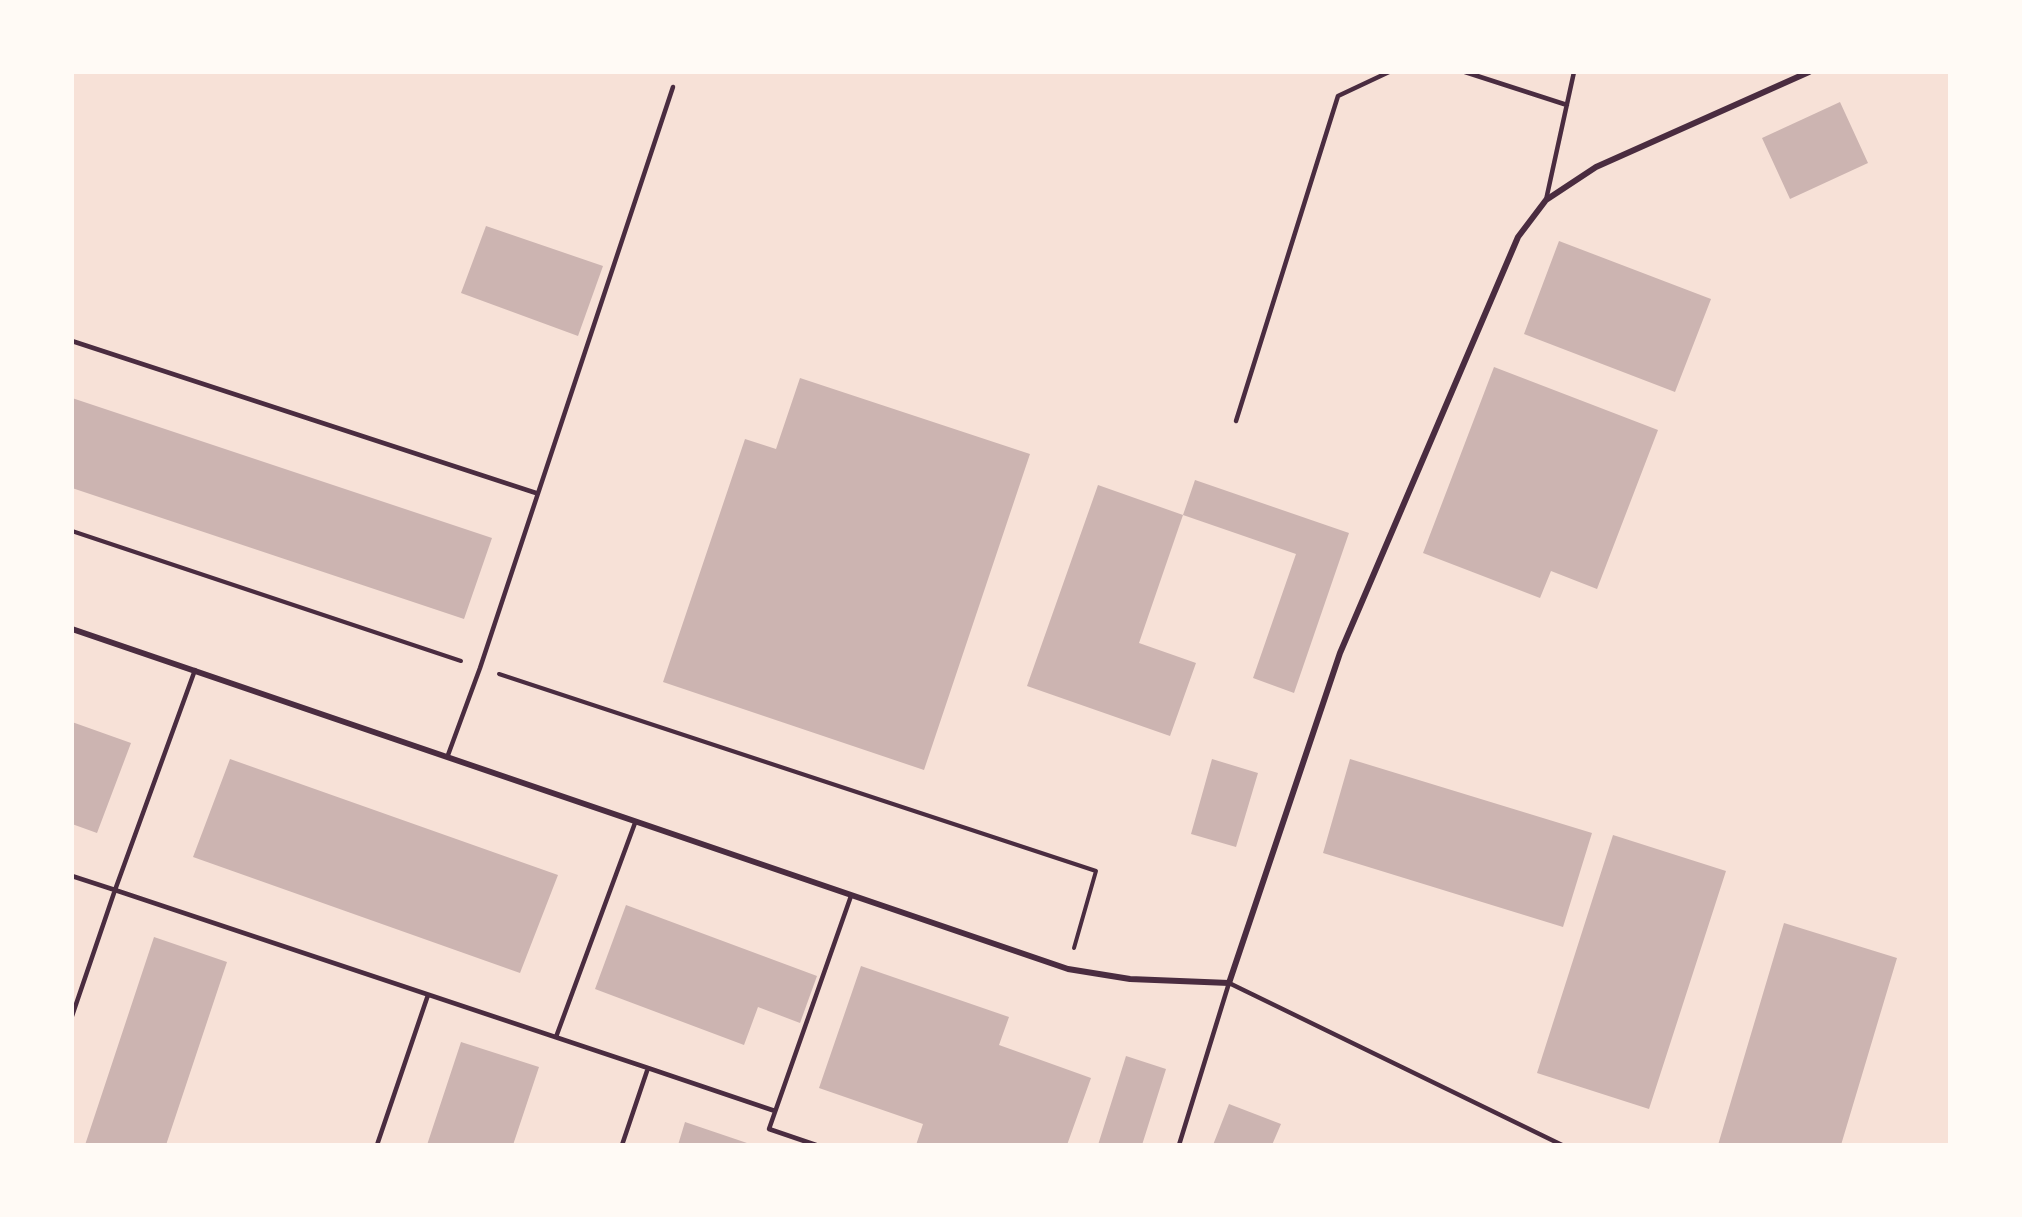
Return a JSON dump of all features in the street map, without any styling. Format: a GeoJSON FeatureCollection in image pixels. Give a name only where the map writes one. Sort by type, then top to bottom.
{"type":"FeatureCollection","features":[{"type":"Feature","properties":{"kind":"street"},"geometry":{"type":"LineString","coordinates":[[72,629],[448,755],[635,823],[1068,969],[1130,979],[1229,983],[1340,653],[1518,237],[1546,200],[1596,167],[1809,72]]}},
{"type":"Feature","properties":{"kind":"lane"},"geometry":{"type":"LineString","coordinates":[[1236,422],[1338,96],[1389,72]]}},
{"type":"Feature","properties":{"kind":"lane"},"geometry":{"type":"LineString","coordinates":[[1465,72],[1567,105]]}},
{"type":"Feature","properties":{"kind":"lane"},"geometry":{"type":"LineString","coordinates":[[1546,200],[1574,72]]}},
{"type":"Feature","properties":{"kind":"lane"},"geometry":{"type":"LineString","coordinates":[[448,755],[480,668],[536,493],[673,87]]}},
{"type":"Feature","properties":{"kind":"lane"},"geometry":{"type":"LineString","coordinates":[[72,341],[536,493]]}},
{"type":"Feature","properties":{"kind":"lane"},"geometry":{"type":"LineString","coordinates":[[72,1016],[195,670]]}},
{"type":"Feature","properties":{"kind":"lane"},"geometry":{"type":"LineString","coordinates":[[556,1037],[635,823]]}},
{"type":"Feature","properties":{"kind":"lane"},"geometry":{"type":"LineString","coordinates":[[72,876],[775,1111]]}},
{"type":"Feature","properties":{"kind":"lane"},"geometry":{"type":"LineString","coordinates":[[816,1145],[769,1129],[851,896]]}},
{"type":"Feature","properties":{"kind":"lane"},"geometry":{"type":"LineString","coordinates":[[1179,1145],[1229,983],[1562,1145]]}},
{"type":"Feature","properties":{"kind":"lane"},"geometry":{"type":"LineString","coordinates":[[377,1145],[428,995]]}},
{"type":"Feature","properties":{"kind":"lane"},"geometry":{"type":"LineString","coordinates":[[622,1145],[648,1068]]}},
{"type":"Feature","properties":{"kind":"path"},"geometry":{"type":"LineString","coordinates":[[72,531],[1096,871],[1068,969]]}},
{"type":"Feature","properties":{"kind":"building"},"geometry":{"type":"Polygon","coordinates":[[[1840,102],[1868,163],[1790,199],[1762,138],[1840,102]]]}},
{"type":"Feature","properties":{"kind":"building"},"geometry":{"type":"Polygon","coordinates":[[[486,226],[603,266],[578,336],[461,293],[486,226]]]}},
{"type":"Feature","properties":{"kind":"building"},"geometry":{"type":"Polygon","coordinates":[[[1559,241],[1711,299],[1675,392],[1524,334],[1559,241]]]}},
{"type":"Feature","properties":{"kind":"building"},"geometry":{"type":"Polygon","coordinates":[[[1494,367],[1658,430],[1597,589],[1551,571],[1540,598],[1423,553],[1494,367]]]}},
{"type":"Feature","properties":{"kind":"building"},"geometry":{"type":"Polygon","coordinates":[[[800,378],[1030,454],[924,770],[663,682],[745,439],[776,449],[800,378]]]}},
{"type":"Feature","properties":{"kind":"building"},"geometry":{"type":"Polygon","coordinates":[[[72,398],[492,538],[464,619],[72,488],[72,398]]]}},
{"type":"Feature","properties":{"kind":"building"},"geometry":{"type":"Polygon","coordinates":[[[1195,480],[1349,533],[1294,693],[1253,678],[1296,554],[1183,515],[1195,480]]]}},
{"type":"Feature","properties":{"kind":"building"},"geometry":{"type":"Polygon","coordinates":[[[1098,485],[1183,515],[1139,643],[1196,663],[1170,736],[1027,686],[1098,485]]]}},
{"type":"Feature","properties":{"kind":"building"},"geometry":{"type":"Polygon","coordinates":[[[72,722],[131,743],[97,833],[72,824],[72,722]]]}},
{"type":"Feature","properties":{"kind":"building"},"geometry":{"type":"Polygon","coordinates":[[[230,759],[558,875],[520,973],[193,857],[230,759]]]}},
{"type":"Feature","properties":{"kind":"building"},"geometry":{"type":"Polygon","coordinates":[[[1212,759],[1258,773],[1236,847],[1191,834],[1212,759]]]}},
{"type":"Feature","properties":{"kind":"building"},"geometry":{"type":"Polygon","coordinates":[[[1350,759],[1592,833],[1563,927],[1323,853],[1350,759]]]}},
{"type":"Feature","properties":{"kind":"building"},"geometry":{"type":"Polygon","coordinates":[[[1613,835],[1726,871],[1649,1109],[1537,1073],[1613,835]]]}},
{"type":"Feature","properties":{"kind":"building"},"geometry":{"type":"Polygon","coordinates":[[[626,905],[817,976],[800,1023],[758,1007],[744,1045],[595,989],[626,905]]]}},
{"type":"Feature","properties":{"kind":"building"},"geometry":{"type":"Polygon","coordinates":[[[1784,923],[1897,958],[1841,1145],[1718,1145],[1784,923]]]}},
{"type":"Feature","properties":{"kind":"building"},"geometry":{"type":"Polygon","coordinates":[[[154,937],[227,962],[166,1145],[85,1145],[154,937]]]}},
{"type":"Feature","properties":{"kind":"building"},"geometry":{"type":"Polygon","coordinates":[[[861,966],[1009,1017],[999,1045],[1091,1078],[1067,1145],[916,1145],[923,1124],[819,1088],[861,966]]]}},
{"type":"Feature","properties":{"kind":"building"},"geometry":{"type":"Polygon","coordinates":[[[461,1042],[539,1067],[513,1145],[427,1145],[461,1042]]]}},
{"type":"Feature","properties":{"kind":"building"},"geometry":{"type":"Polygon","coordinates":[[[1126,1056],[1166,1069],[1142,1145],[1098,1145],[1126,1056]]]}},
{"type":"Feature","properties":{"kind":"building"},"geometry":{"type":"Polygon","coordinates":[[[1229,1104],[1281,1124],[1272,1145],[1213,1145],[1229,1104]]]}},
{"type":"Feature","properties":{"kind":"building"},"geometry":{"type":"Polygon","coordinates":[[[685,1122],[747,1143],[746,1145],[678,1145],[685,1122]]]}}]}
